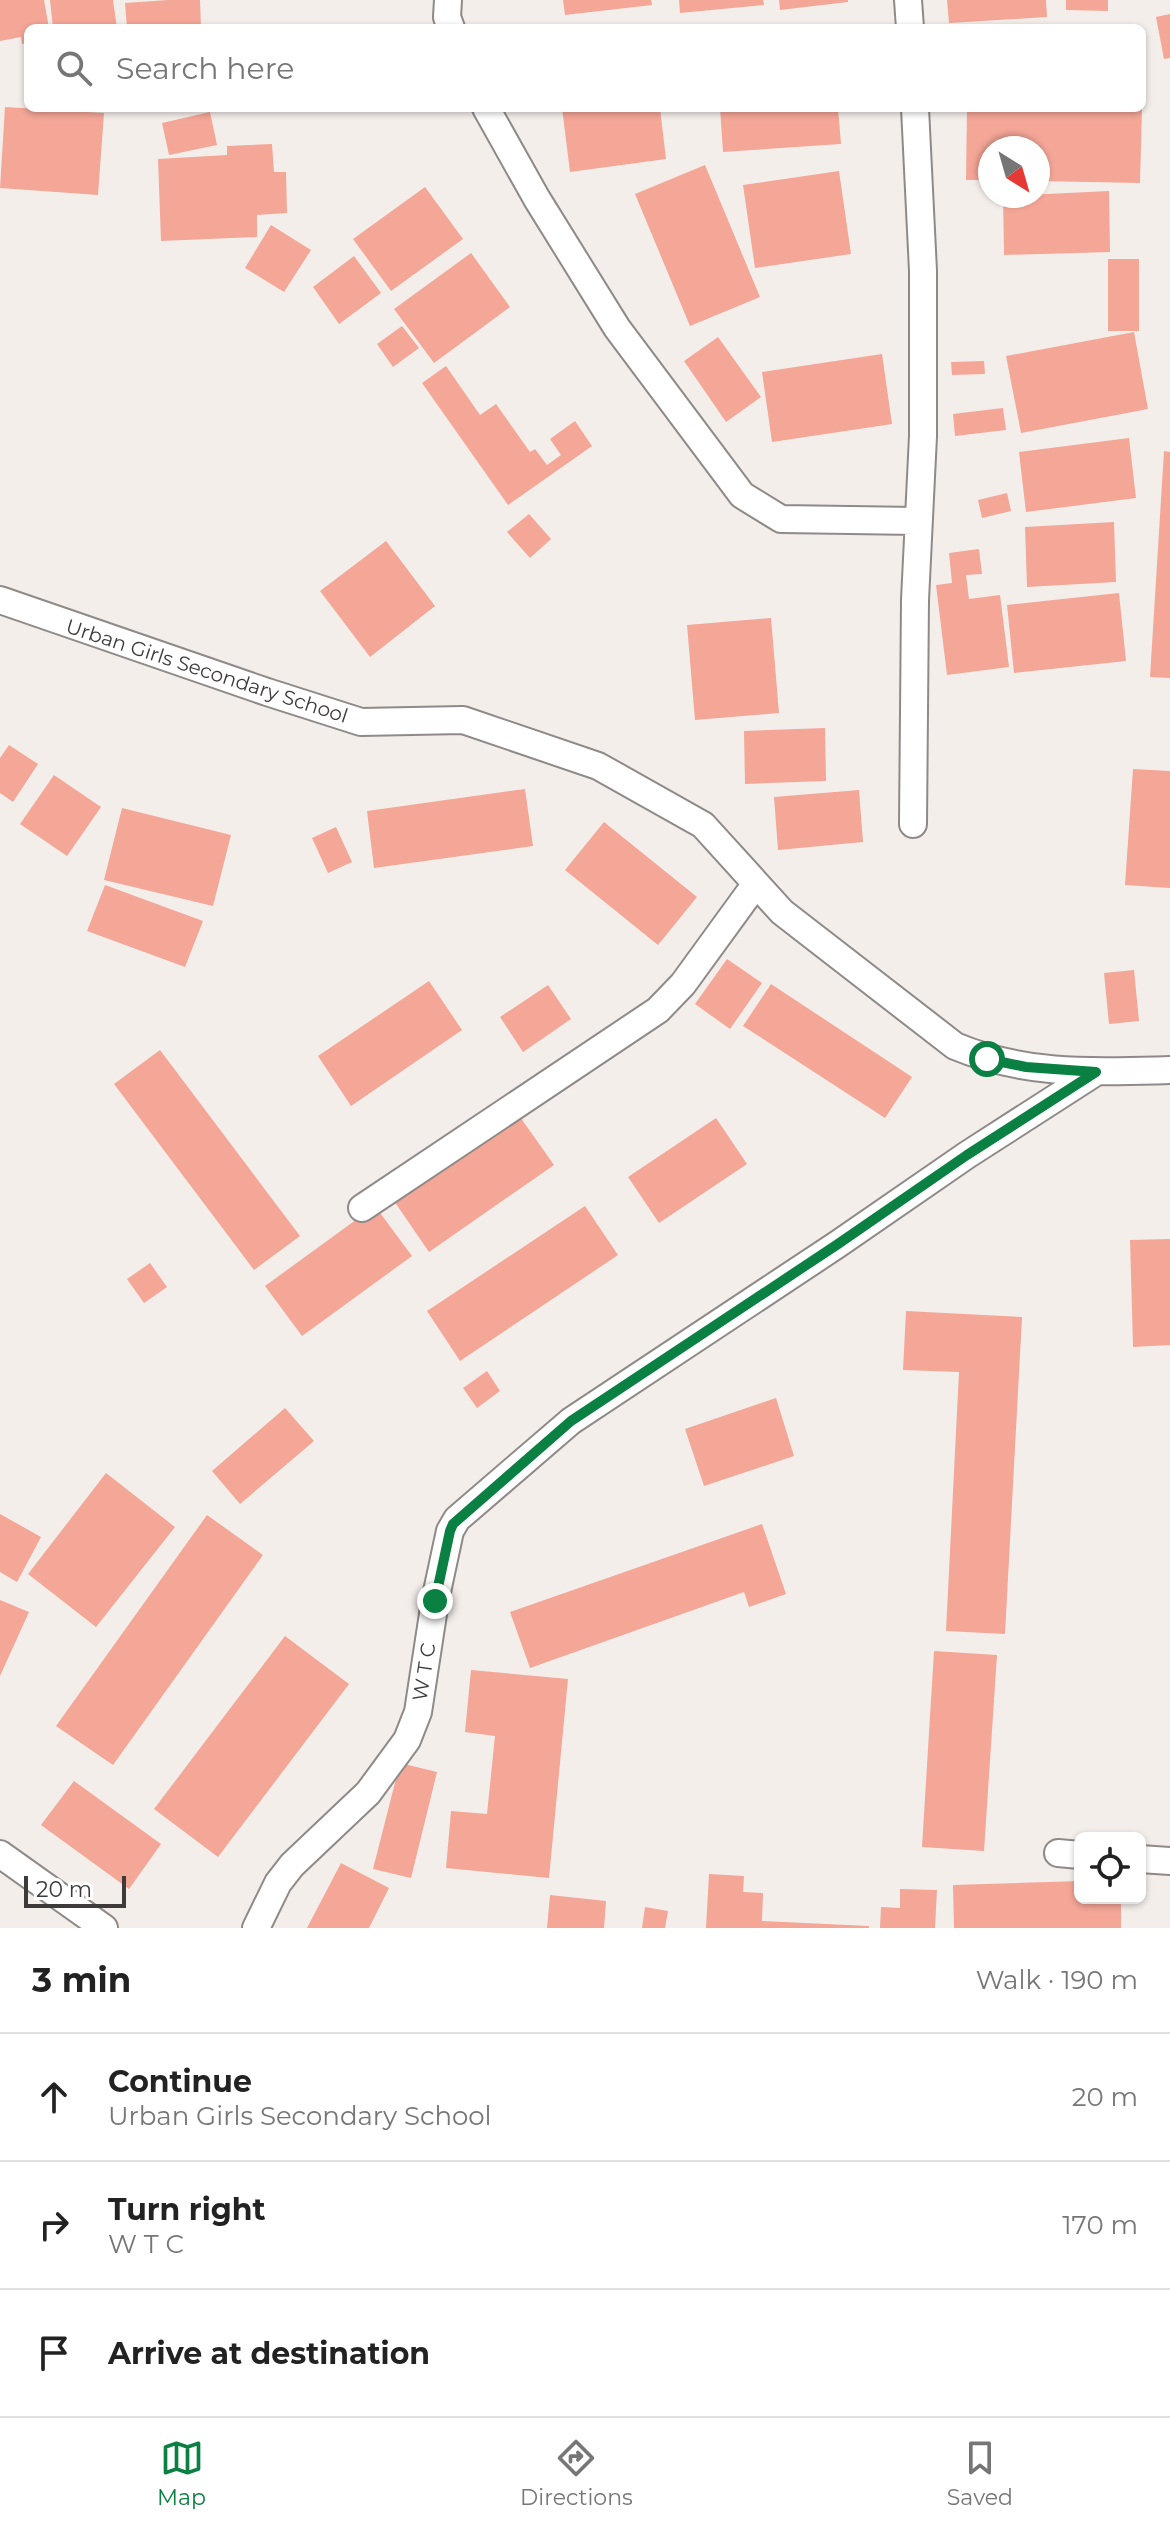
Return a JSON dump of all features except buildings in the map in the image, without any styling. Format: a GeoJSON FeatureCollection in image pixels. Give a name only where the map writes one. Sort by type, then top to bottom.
{"type":"FeatureCollection","features":[{"type":"Feature","properties":{"kind":"street"},"geometry":{"type":"LineString","coordinates":[[448,0],[450,24]]}},
{"type":"Feature","properties":{"kind":"street"},"geometry":{"type":"LineString","coordinates":[[908,0],[910,24]]}},
{"type":"Feature","properties":{"kind":"street"},"geometry":{"type":"LineString","coordinates":[[488,112],[537,199],[617,328],[742,495],[781,519],[917,521]]}},
{"type":"Feature","properties":{"kind":"street"},"geometry":{"type":"LineString","coordinates":[[913,824],[917,521],[923,436],[923,271],[915,112]]}},
{"type":"Feature","properties":{"kind":"street","name":"Urban Girls Secondary School"},"geometry":{"type":"LineString","coordinates":[[0,600],[361,722],[463,720],[598,766],[703,825],[782,912],[955,1046],[987,1059],[1026,1067],[1096,1072],[1170,1070]]}},
{"type":"Feature","properties":{"kind":"street"},"geometry":{"type":"LineString","coordinates":[[362,1208],[658,1010],[683,984],[755,885]]}},
{"type":"Feature","properties":{"kind":"street","name":"W T C"},"geometry":{"type":"LineString","coordinates":[[256,1928],[278,1883],[292,1865],[368,1793],[407,1740],[418,1712],[435,1601],[450,1531],[457,1519],[571,1421],[1096,1072]]}},
{"type":"Feature","properties":{"kind":"street"},"geometry":{"type":"LineString","coordinates":[[0,1854],[104,1928]]}},
{"type":"Feature","properties":{"kind":"street"},"geometry":{"type":"LineString","coordinates":[[1146,1859],[1170,1861]]}},
{"type":"Feature","properties":{"kind":"route"},"geometry":{"type":"LineString","coordinates":[[435,1601],[453,1524],[571,1421],[1096,1072],[1026,1067],[987,1059]]}}]}
